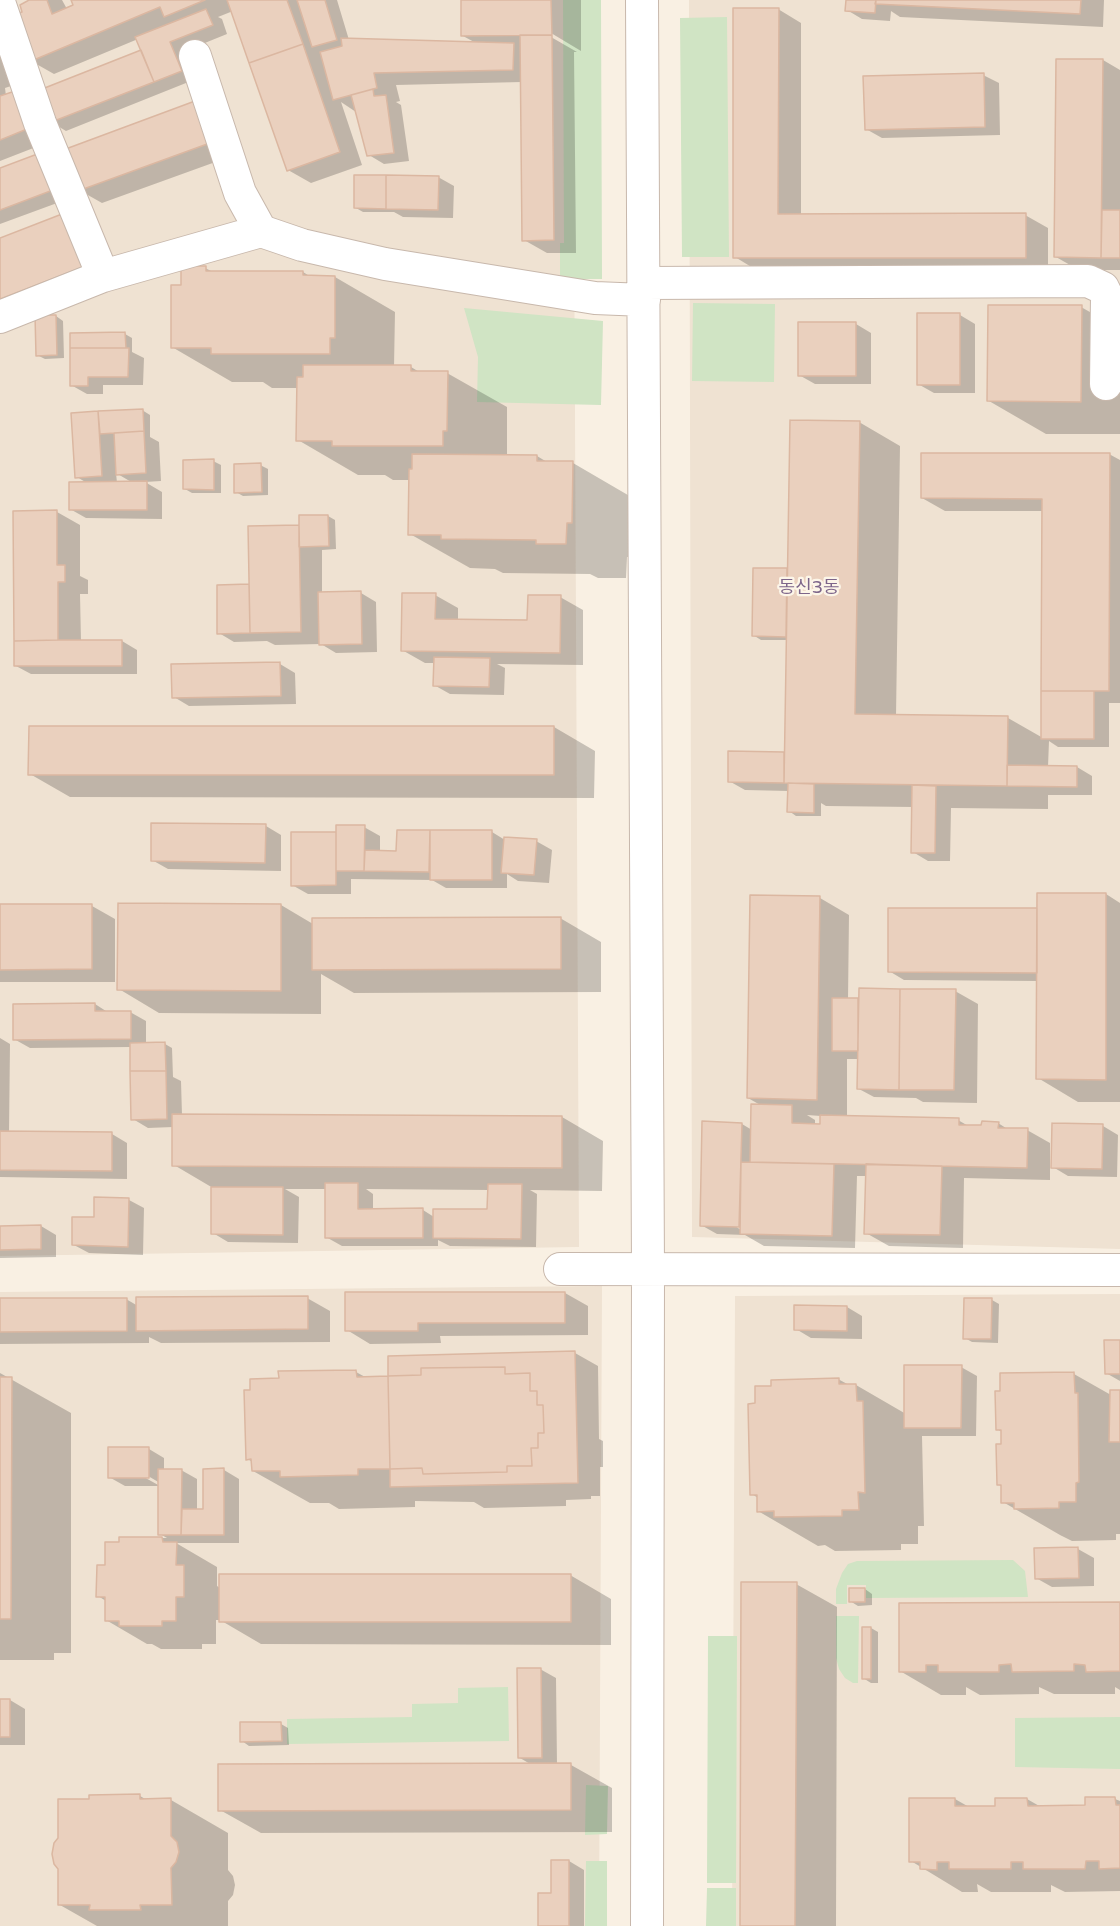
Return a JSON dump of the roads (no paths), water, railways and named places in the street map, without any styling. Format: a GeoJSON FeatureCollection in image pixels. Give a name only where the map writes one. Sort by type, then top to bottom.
{"type":"FeatureCollection","features":[{"type":"Feature","properties":{"kind":"street"},"geometry":{"type":"LineString","coordinates":[[642,0],[648,1268],[647,1926]]}},
{"type":"Feature","properties":{"kind":"street"},"geometry":{"type":"LineString","coordinates":[[0,5],[40,123],[103,276]]}},
{"type":"Feature","properties":{"kind":"street"},"geometry":{"type":"LineString","coordinates":[[195,56],[240,194],[261,231]]}},
{"type":"Feature","properties":{"kind":"street"},"geometry":{"type":"LineString","coordinates":[[0,318],[103,276],[261,231],[302,245],[386,264],[595,298],[644,291],[1088,281],[1102,288],[1107,296],[1106,384]]}},
{"type":"Feature","properties":{"kind":"street"},"geometry":{"type":"LineString","coordinates":[[560,1269],[1120,1270]]}},
{"type":"Feature","properties":{"kind":"district","name":"동신3동"},"geometry":{"type":"Point","coordinates":[809,588]}}]}
